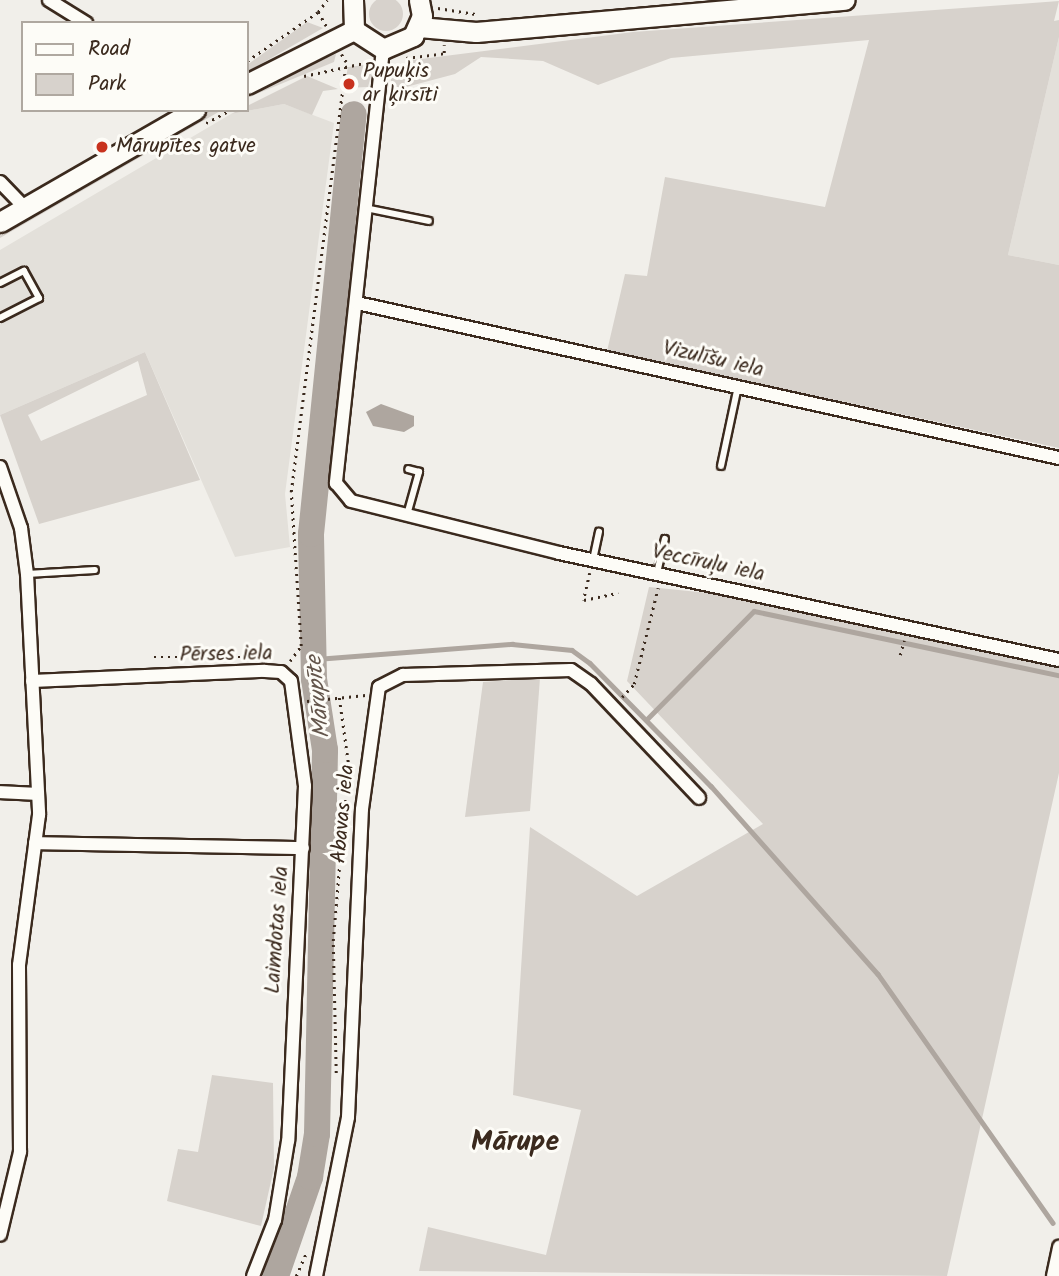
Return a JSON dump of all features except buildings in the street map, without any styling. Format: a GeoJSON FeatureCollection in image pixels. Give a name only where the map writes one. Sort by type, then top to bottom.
{"type":"FeatureCollection","features":[{"type":"Feature","properties":{"kind":"main road"},"geometry":{"type":"LineString","coordinates":[[353,0],[354,30],[383,55],[405,44],[419,27],[419,0]]}},
{"type":"Feature","properties":{"kind":"main road"},"geometry":{"type":"LineString","coordinates":[[419,27],[445,31],[845,0]]}},
{"type":"Feature","properties":{"kind":"main road"},"geometry":{"type":"LineString","coordinates":[[248,83],[354,30]]}},
{"type":"Feature","properties":{"kind":"main road"},"geometry":{"type":"LineString","coordinates":[[0,222],[191,112]]}},
{"type":"Feature","properties":{"kind":"street"},"geometry":{"type":"LineString","coordinates":[[49,0],[83,21]]}},
{"type":"Feature","properties":{"kind":"street"},"geometry":{"type":"LineString","coordinates":[[357,303],[370,209],[383,55]]}},
{"type":"Feature","properties":{"kind":"street"},"geometry":{"type":"LineString","coordinates":[[0,182],[24,207]]}},
{"type":"Feature","properties":{"kind":"street","name":"Vizulīšu iela"},"geometry":{"type":"LineString","coordinates":[[357,303],[1059,458]]}},
{"type":"Feature","properties":{"kind":"street","name":"Veccīruļu iela"},"geometry":{"type":"LineString","coordinates":[[357,303],[337,483],[351,501],[593,560],[1059,660]]}},
{"type":"Feature","properties":{"kind":"street"},"geometry":{"type":"LineString","coordinates":[[0,467],[21,528],[27,574],[38,794],[35,843],[19,965],[20,1152],[0,1234]]}},
{"type":"Feature","properties":{"kind":"street"},"geometry":{"type":"LineString","coordinates":[[375,694],[403,675],[571,670],[591,684],[699,798]]}},
{"type":"Feature","properties":{"kind":"street","name":"Pērses iela"},"geometry":{"type":"LineString","coordinates":[[32,681],[281,672],[291,681],[303,744],[303,848]]}},
{"type":"Feature","properties":{"kind":"street","name":"Abavas iela"},"geometry":{"type":"LineString","coordinates":[[316,1276],[348,1117],[361,822],[375,694]]}},
{"type":"Feature","properties":{"kind":"street"},"geometry":{"type":"LineString","coordinates":[[0,792],[38,794]]}},
{"type":"Feature","properties":{"kind":"street","name":"Laimdotas iela"},"geometry":{"type":"LineString","coordinates":[[35,843],[303,848],[288,1141],[275,1220],[253,1276]]}},
{"type":"Feature","properties":{"kind":"street"},"geometry":{"type":"LineString","coordinates":[[1053,1276],[1059,1247]]}},
{"type":"Feature","properties":{"kind":"lane"},"geometry":{"type":"LineString","coordinates":[[370,209],[429,221]]}},
{"type":"Feature","properties":{"kind":"lane"},"geometry":{"type":"LineString","coordinates":[[0,283],[24,271],[39,298],[0,318]]}},
{"type":"Feature","properties":{"kind":"lane"},"geometry":{"type":"LineString","coordinates":[[721,466],[738,386]]}},
{"type":"Feature","properties":{"kind":"lane"},"geometry":{"type":"LineString","coordinates":[[407,515],[419,472],[408,469]]}},
{"type":"Feature","properties":{"kind":"lane"},"geometry":{"type":"LineString","coordinates":[[593,560],[600,532]]}},
{"type":"Feature","properties":{"kind":"lane"},"geometry":{"type":"LineString","coordinates":[[659,574],[665,539]]}},
{"type":"Feature","properties":{"kind":"lane"},"geometry":{"type":"LineString","coordinates":[[27,574],[95,570]]}},
{"type":"Feature","properties":{"kind":"path"},"geometry":{"type":"LineString","coordinates":[[248,60],[318,12],[327,0]]}},
{"type":"Feature","properties":{"kind":"path"},"geometry":{"type":"LineString","coordinates":[[432,0],[447,9],[481,15]]}},
{"type":"Feature","properties":{"kind":"path"},"geometry":{"type":"LineString","coordinates":[[299,77],[346,62],[383,55],[444,53],[447,9]]}},
{"type":"Feature","properties":{"kind":"path"},"geometry":{"type":"LineString","coordinates":[[318,12],[326,26]]}},
{"type":"Feature","properties":{"kind":"path"},"geometry":{"type":"LineString","coordinates":[[281,672],[301,646],[290,492],[346,62],[340,53]]}},
{"type":"Feature","properties":{"kind":"path"},"geometry":{"type":"LineString","coordinates":[[593,560],[584,600],[618,593]]}},
{"type":"Feature","properties":{"kind":"path"},"geometry":{"type":"LineString","coordinates":[[618,701],[634,684],[659,574]]}},
{"type":"Feature","properties":{"kind":"path"},"geometry":{"type":"LineString","coordinates":[[900,654],[905,636]]}},
{"type":"Feature","properties":{"kind":"path"},"geometry":{"type":"LineString","coordinates":[[306,701],[375,694]]}},
{"type":"Feature","properties":{"kind":"path"},"geometry":{"type":"LineString","coordinates":[[337,1085],[333,941],[348,762],[338,697]]}},
{"type":"Feature","properties":{"kind":"path"},"geometry":{"type":"LineString","coordinates":[[296,1276],[312,1238]]}},
{"type":"Feature","properties":{"kind":"shaded area"},"geometry":{"type":"Polygon","coordinates":[[[1059,37],[1059,265],[1008,255],[1059,37]]]}},
{"type":"Feature","properties":{"kind":"shaded area"},"geometry":{"type":"Polygon","coordinates":[[[284,104],[334,123],[285,494],[290,547],[235,557],[145,352],[0,415],[0,250],[231,114],[284,104]]]}},
{"type":"Feature","properties":{"kind":"shaded area"},"geometry":{"type":"Polygon","coordinates":[[[381,404],[414,416],[414,426],[404,432],[373,426],[366,412],[381,404]]]}},
{"type":"Feature","properties":{"kind":"green space"},"geometry":{"type":"Polygon","coordinates":[[[380,-1],[392,-1],[398,2],[403,14],[398,26],[386,31],[374,26],[369,14],[374,2],[380,-1]]]}},
{"type":"Feature","properties":{"kind":"green space"},"geometry":{"type":"Polygon","coordinates":[[[1059,1],[1054,21],[1059,20],[1059,37],[1008,255],[1059,265],[1059,448],[607,351],[625,274],[647,276],[665,177],[825,207],[869,40],[671,58],[598,85],[543,61],[481,57],[455,74],[391,91],[391,76],[413,60],[633,32],[1059,1]]]}},
{"type":"Feature","properties":{"kind":"green space"},"geometry":{"type":"Polygon","coordinates":[[[307,22],[323,28],[248,71],[248,64],[307,22]]]}},
{"type":"Feature","properties":{"kind":"green space"},"geometry":{"type":"Polygon","coordinates":[[[336,54],[334,62],[248,98],[248,92],[336,54]]]}},
{"type":"Feature","properties":{"kind":"green space"},"geometry":{"type":"Polygon","coordinates":[[[374,64],[368,87],[344,88],[348,67],[374,64]]]}},
{"type":"Feature","properties":{"kind":"green space"},"geometry":{"type":"Polygon","coordinates":[[[307,76],[338,89],[323,91],[312,115],[284,104],[248,111],[248,106],[307,76]]]}},
{"type":"Feature","properties":{"kind":"green space"},"geometry":{"type":"Polygon","coordinates":[[[207,112],[219,112],[0,238],[0,234],[207,112]]]}},
{"type":"Feature","properties":{"kind":"green space"},"geometry":{"type":"Polygon","coordinates":[[[145,352],[200,480],[39,524],[0,415],[145,352]],[[138,361],[28,415],[41,441],[147,395],[138,361]]]}},
{"type":"Feature","properties":{"kind":"green space"},"geometry":{"type":"Polygon","coordinates":[[[649,587],[748,597],[1059,667],[1059,773],[947,1276],[419,1271],[428,1227],[546,1255],[581,1110],[513,1095],[530,827],[637,896],[763,824],[627,681],[649,587]]]}},
{"type":"Feature","properties":{"kind":"green space"},"geometry":{"type":"Polygon","coordinates":[[[540,678],[530,811],[465,817],[483,682],[540,678]]]}},
{"type":"Feature","properties":{"kind":"green space"},"geometry":{"type":"Polygon","coordinates":[[[212,1075],[273,1083],[274,1168],[261,1226],[167,1201],[178,1149],[198,1152],[212,1075]]]}},
{"type":"Feature","properties":{"kind":"waterway","name":"Mārupīte"},"geometry":{"type":"LineString","coordinates":[[276,1276],[310,1177],[317,1134],[325,750],[314,679],[311,534],[354,114]]}},
{"type":"Feature","properties":{"kind":"waterway"},"geometry":{"type":"LineString","coordinates":[[646,720],[754,611],[1059,675]]}},
{"type":"Feature","properties":{"kind":"waterway"},"geometry":{"type":"LineString","coordinates":[[316,659],[512,644],[572,650],[590,663],[711,786],[878,974],[1053,1223]]}},
{"type":"Feature","properties":{"kind":"place","name":"Pupuķis ar ķirsīti"},"geometry":{"type":"Point","coordinates":[349,84]}},
{"type":"Feature","properties":{"kind":"place","name":"Mārupītes gatve"},"geometry":{"type":"Point","coordinates":[102,147]}},
{"type":"Feature","properties":{"kind":"district","name":"Mārupe"},"geometry":{"type":"Point","coordinates":[515,1143]}}]}
